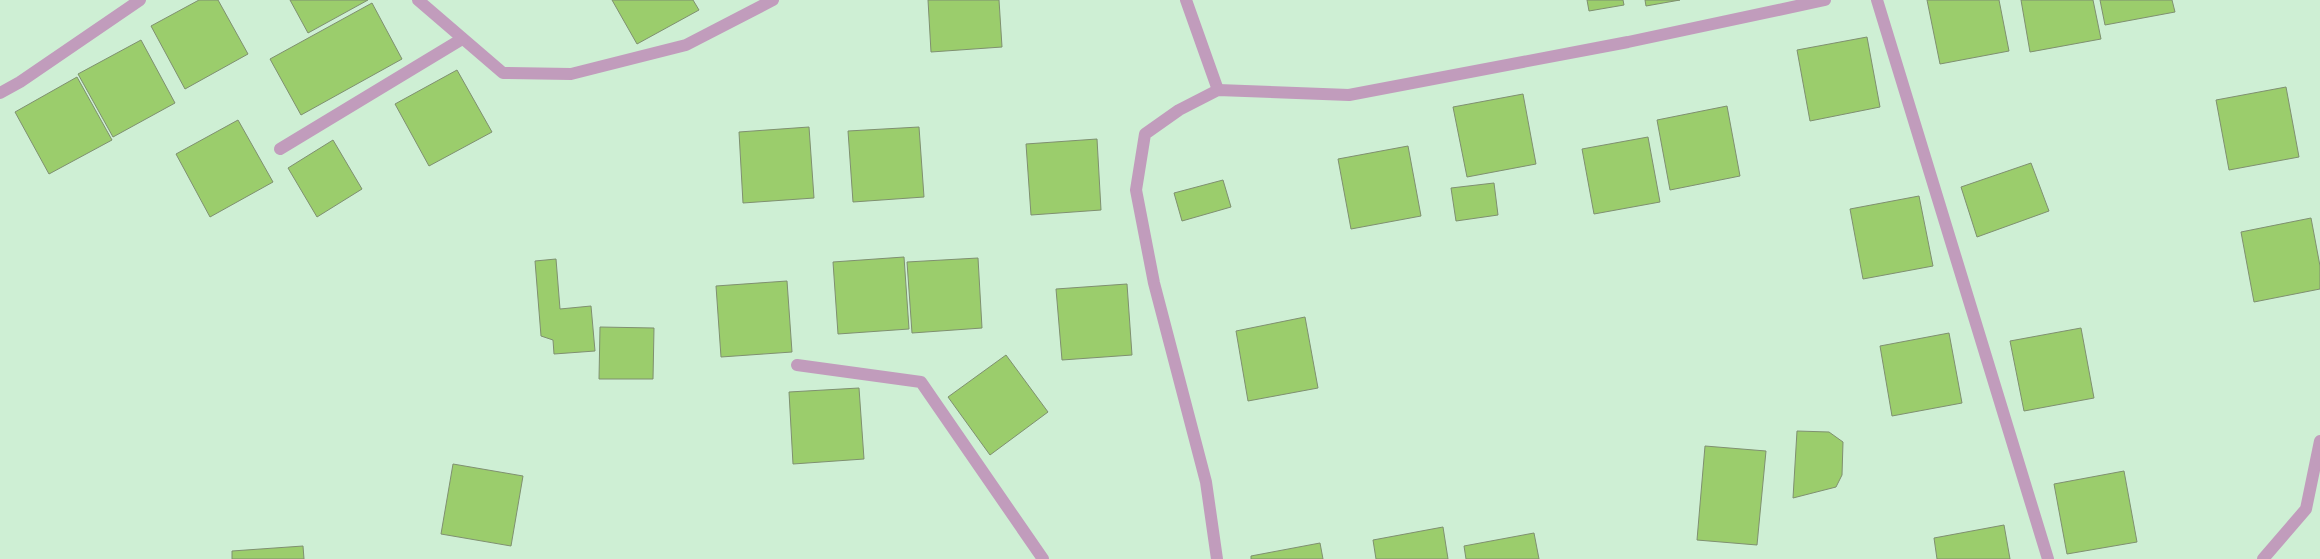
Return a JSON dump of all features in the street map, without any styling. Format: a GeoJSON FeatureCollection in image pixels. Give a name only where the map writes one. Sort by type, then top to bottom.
{"type":"FeatureCollection","features":[{"type":"Feature","properties":{"kind":"street"},"geometry":{"type":"LineString","coordinates":[[0,93],[20,82],[140,0]]}},
{"type":"Feature","properties":{"kind":"street"},"geometry":{"type":"LineString","coordinates":[[418,0],[503,73],[571,74],[686,45],[773,0]]}},
{"type":"Feature","properties":{"kind":"street"},"geometry":{"type":"LineString","coordinates":[[1186,0],[1218,90]]}},
{"type":"Feature","properties":{"kind":"street"},"geometry":{"type":"LineString","coordinates":[[1217,559],[1206,482],[1154,283],[1136,190],[1144,134],[1179,110],[1218,90],[1350,95],[1628,42],[1825,0]]}},
{"type":"Feature","properties":{"kind":"street"},"geometry":{"type":"LineString","coordinates":[[1877,0],[2048,559]]}},
{"type":"Feature","properties":{"kind":"street"},"geometry":{"type":"LineString","coordinates":[[280,149],[462,39]]}},
{"type":"Feature","properties":{"kind":"street"},"geometry":{"type":"LineString","coordinates":[[797,365],[921,382],[1043,559]]}},
{"type":"Feature","properties":{"kind":"street"},"geometry":{"type":"LineString","coordinates":[[2263,559],[2306,509],[2320,441]]}},
{"type":"Feature","properties":{"kind":"building"},"geometry":{"type":"Polygon","coordinates":[[[199,0],[218,0],[248,54],[185,89],[151,26],[199,0]]]}},
{"type":"Feature","properties":{"kind":"building"},"geometry":{"type":"Polygon","coordinates":[[[290,0],[368,0],[308,33],[290,0]]]}},
{"type":"Feature","properties":{"kind":"building"},"geometry":{"type":"Polygon","coordinates":[[[612,0],[693,0],[699,10],[637,44],[612,0]]]}},
{"type":"Feature","properties":{"kind":"building"},"geometry":{"type":"Polygon","coordinates":[[[928,0],[999,0],[1002,47],[931,52],[928,0]]]}},
{"type":"Feature","properties":{"kind":"building"},"geometry":{"type":"Polygon","coordinates":[[[1587,0],[1623,0],[1624,5],[1589,11],[1587,0]]]}},
{"type":"Feature","properties":{"kind":"building"},"geometry":{"type":"Polygon","coordinates":[[[1645,0],[1680,0],[1646,6],[1645,0]]]}},
{"type":"Feature","properties":{"kind":"building"},"geometry":{"type":"Polygon","coordinates":[[[1927,0],[1999,0],[2009,51],[1940,64],[1927,0]]]}},
{"type":"Feature","properties":{"kind":"building"},"geometry":{"type":"Polygon","coordinates":[[[2021,0],[2093,0],[2101,39],[2030,52],[2021,0]]]}},
{"type":"Feature","properties":{"kind":"building"},"geometry":{"type":"Polygon","coordinates":[[[2100,0],[2172,0],[2175,12],[2105,25],[2100,0]]]}},
{"type":"Feature","properties":{"kind":"building"},"geometry":{"type":"Polygon","coordinates":[[[372,3],[402,59],[301,115],[270,59],[372,3]]]}},
{"type":"Feature","properties":{"kind":"building"},"geometry":{"type":"Polygon","coordinates":[[[1867,37],[1880,107],[1810,121],[1797,50],[1867,37]]]}},
{"type":"Feature","properties":{"kind":"building"},"geometry":{"type":"Polygon","coordinates":[[[141,40],[175,103],[113,137],[78,74],[141,40]]]}},
{"type":"Feature","properties":{"kind":"building"},"geometry":{"type":"Polygon","coordinates":[[[457,70],[492,132],[429,166],[395,104],[457,70]]]}},
{"type":"Feature","properties":{"kind":"building"},"geometry":{"type":"Polygon","coordinates":[[[77,77],[112,140],[49,174],[15,112],[77,77]]]}},
{"type":"Feature","properties":{"kind":"building"},"geometry":{"type":"Polygon","coordinates":[[[2286,87],[2299,157],[2229,170],[2216,100],[2286,87]]]}},
{"type":"Feature","properties":{"kind":"building"},"geometry":{"type":"Polygon","coordinates":[[[1523,94],[1536,164],[1467,177],[1453,107],[1523,94]]]}},
{"type":"Feature","properties":{"kind":"building"},"geometry":{"type":"Polygon","coordinates":[[[1727,106],[1740,176],[1670,190],[1657,120],[1727,106]]]}},
{"type":"Feature","properties":{"kind":"building"},"geometry":{"type":"Polygon","coordinates":[[[238,120],[273,182],[210,217],[176,154],[238,120]]]}},
{"type":"Feature","properties":{"kind":"building"},"geometry":{"type":"Polygon","coordinates":[[[809,127],[814,198],[743,203],[739,132],[809,127]]]}},
{"type":"Feature","properties":{"kind":"building"},"geometry":{"type":"Polygon","coordinates":[[[919,127],[924,197],[853,202],[848,131],[919,127]]]}},
{"type":"Feature","properties":{"kind":"building"},"geometry":{"type":"Polygon","coordinates":[[[1648,137],[1660,202],[1594,214],[1582,149],[1648,137]]]}},
{"type":"Feature","properties":{"kind":"building"},"geometry":{"type":"Polygon","coordinates":[[[1097,139],[1101,210],[1031,215],[1026,144],[1097,139]]]}},
{"type":"Feature","properties":{"kind":"building"},"geometry":{"type":"Polygon","coordinates":[[[333,140],[362,189],[317,217],[288,168],[333,140]]]}},
{"type":"Feature","properties":{"kind":"building"},"geometry":{"type":"Polygon","coordinates":[[[1408,146],[1421,216],[1351,229],[1338,159],[1408,146]]]}},
{"type":"Feature","properties":{"kind":"building"},"geometry":{"type":"Polygon","coordinates":[[[2031,163],[2049,211],[1977,237],[1961,187],[2031,163]]]}},
{"type":"Feature","properties":{"kind":"building"},"geometry":{"type":"Polygon","coordinates":[[[1223,180],[1231,207],[1182,221],[1174,193],[1223,180]]]}},
{"type":"Feature","properties":{"kind":"building"},"geometry":{"type":"Polygon","coordinates":[[[1494,183],[1498,215],[1456,221],[1451,188],[1494,183]]]}},
{"type":"Feature","properties":{"kind":"building"},"geometry":{"type":"Polygon","coordinates":[[[1919,196],[1933,266],[1863,279],[1850,209],[1919,196]]]}},
{"type":"Feature","properties":{"kind":"building"},"geometry":{"type":"Polygon","coordinates":[[[2311,218],[2320,266],[2320,289],[2254,302],[2241,232],[2311,218]]]}},
{"type":"Feature","properties":{"kind":"building"},"geometry":{"type":"Polygon","coordinates":[[[904,257],[909,329],[838,334],[833,262],[904,257]]]}},
{"type":"Feature","properties":{"kind":"building"},"geometry":{"type":"Polygon","coordinates":[[[978,258],[982,328],[912,333],[907,262],[978,258]]]}},
{"type":"Feature","properties":{"kind":"building"},"geometry":{"type":"Polygon","coordinates":[[[556,259],[560,309],[591,306],[595,351],[554,354],[553,340],[541,336],[535,261],[556,259]]]}},
{"type":"Feature","properties":{"kind":"building"},"geometry":{"type":"Polygon","coordinates":[[[787,281],[792,352],[721,357],[716,286],[787,281]]]}},
{"type":"Feature","properties":{"kind":"building"},"geometry":{"type":"Polygon","coordinates":[[[1127,284],[1132,355],[1062,360],[1056,289],[1127,284]]]}},
{"type":"Feature","properties":{"kind":"building"},"geometry":{"type":"Polygon","coordinates":[[[1305,317],[1318,388],[1248,401],[1236,331],[1305,317]]]}},
{"type":"Feature","properties":{"kind":"building"},"geometry":{"type":"Polygon","coordinates":[[[600,327],[654,328],[653,379],[599,379],[600,327]]]}},
{"type":"Feature","properties":{"kind":"building"},"geometry":{"type":"Polygon","coordinates":[[[2081,328],[2094,398],[2024,411],[2010,341],[2081,328]]]}},
{"type":"Feature","properties":{"kind":"building"},"geometry":{"type":"Polygon","coordinates":[[[1949,333],[1962,403],[1892,416],[1880,346],[1949,333]]]}},
{"type":"Feature","properties":{"kind":"building"},"geometry":{"type":"Polygon","coordinates":[[[1006,355],[1048,412],[990,455],[948,397],[1006,355]]]}},
{"type":"Feature","properties":{"kind":"building"},"geometry":{"type":"Polygon","coordinates":[[[859,388],[864,459],[793,464],[789,392],[859,388]]]}},
{"type":"Feature","properties":{"kind":"building"},"geometry":{"type":"Polygon","coordinates":[[[1797,431],[1829,432],[1843,442],[1842,475],[1836,487],[1793,498],[1797,431]]]}},
{"type":"Feature","properties":{"kind":"building"},"geometry":{"type":"Polygon","coordinates":[[[1705,446],[1766,451],[1757,545],[1697,540],[1705,446]]]}},
{"type":"Feature","properties":{"kind":"building"},"geometry":{"type":"Polygon","coordinates":[[[453,464],[523,476],[511,546],[441,534],[453,464]]]}},
{"type":"Feature","properties":{"kind":"building"},"geometry":{"type":"Polygon","coordinates":[[[2124,471],[2137,542],[2067,554],[2054,484],[2124,471]]]}},
{"type":"Feature","properties":{"kind":"building"},"geometry":{"type":"Polygon","coordinates":[[[2004,525],[2010,559],[1937,559],[1934,538],[2004,525]]]}},
{"type":"Feature","properties":{"kind":"building"},"geometry":{"type":"Polygon","coordinates":[[[1443,527],[1448,559],[1376,559],[1373,540],[1443,527]]]}},
{"type":"Feature","properties":{"kind":"building"},"geometry":{"type":"Polygon","coordinates":[[[1534,533],[1539,559],[1466,559],[1464,546],[1534,533]]]}},
{"type":"Feature","properties":{"kind":"building"},"geometry":{"type":"Polygon","coordinates":[[[1320,543],[1323,559],[1251,559],[1251,556],[1320,543]]]}},
{"type":"Feature","properties":{"kind":"building"},"geometry":{"type":"Polygon","coordinates":[[[303,546],[304,559],[232,559],[232,551],[303,546]]]}}]}
